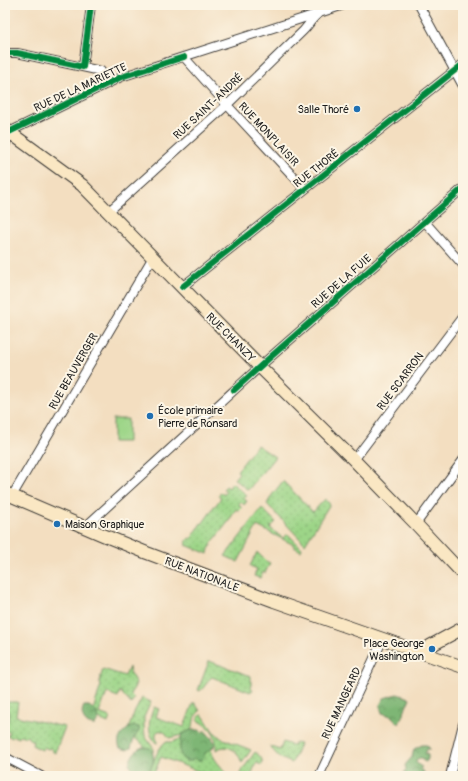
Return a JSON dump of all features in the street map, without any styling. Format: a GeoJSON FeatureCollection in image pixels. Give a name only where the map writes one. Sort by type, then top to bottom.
{"type":"FeatureCollection","features":[{"type":"Feature","properties":{"kind":"main road","name":"RUE CHANZY"},"geometry":{"type":"LineString","coordinates":[[7,130],[82,185],[354,460],[463,574]]}},
{"type":"Feature","properties":{"kind":"main road","name":"RUE NATIONALE"},"geometry":{"type":"LineString","coordinates":[[9,494],[142,551],[254,593],[428,654]]}},
{"type":"Feature","properties":{"kind":"main road"},"geometry":{"type":"LineString","coordinates":[[463,628],[430,646],[428,654],[463,666]]}},
{"type":"Feature","properties":{"kind":"street"},"geometry":{"type":"LineString","coordinates":[[83,67],[91,5]]}},
{"type":"Feature","properties":{"kind":"street","name":"RUE DE LA MARIETTE"},"geometry":{"type":"LineString","coordinates":[[7,130],[121,77],[344,5]]}},
{"type":"Feature","properties":{"kind":"street"},"geometry":{"type":"LineString","coordinates":[[420,5],[463,86]]}},
{"type":"Feature","properties":{"kind":"street","name":"RUE SAINT-ANDRÉ"},"geometry":{"type":"LineString","coordinates":[[108,212],[227,105],[308,26],[313,18],[320,13]]}},
{"type":"Feature","properties":{"kind":"street"},"geometry":{"type":"LineString","coordinates":[[5,54],[17,53],[101,71],[107,84]]}},
{"type":"Feature","properties":{"kind":"street","name":"RUE MONPLAISIR"},"geometry":{"type":"LineString","coordinates":[[184,57],[305,189]]}},
{"type":"Feature","properties":{"kind":"street","name":"RUE THORÉ"},"geometry":{"type":"LineString","coordinates":[[182,287],[463,64]]}},
{"type":"Feature","properties":{"kind":"street"},"geometry":{"type":"LineString","coordinates":[[5,146],[7,130]]}},
{"type":"Feature","properties":{"kind":"street","name":"RUE DE LA FUIE"},"geometry":{"type":"LineString","coordinates":[[85,527],[260,366],[463,188]]}},
{"type":"Feature","properties":{"kind":"street"},"geometry":{"type":"LineString","coordinates":[[425,222],[463,265]]}},
{"type":"Feature","properties":{"kind":"street","name":"RUE BEAUVERGER"},"geometry":{"type":"LineString","coordinates":[[9,494],[153,257]]}},
{"type":"Feature","properties":{"kind":"street","name":"RUE SCARRON"},"geometry":{"type":"LineString","coordinates":[[354,460],[463,316]]}},
{"type":"Feature","properties":{"kind":"street"},"geometry":{"type":"LineString","coordinates":[[416,524],[463,460]]}},
{"type":"Feature","properties":{"kind":"street","name":"RUE MANGEARD"},"geometry":{"type":"LineString","coordinates":[[319,776],[383,639]]}},
{"type":"Feature","properties":{"kind":"street"},"geometry":{"type":"LineString","coordinates":[[450,776],[463,724]]}},
{"type":"Feature","properties":{"kind":"street"},"geometry":{"type":"LineString","coordinates":[[5,757],[41,776]]}},
{"type":"Feature","properties":{"kind":"green space"},"geometry":{"type":"Polygon","coordinates":[[[113,419],[128,419],[128,442],[113,442],[113,419]]]}},
{"type":"Feature","properties":{"kind":"green space"},"geometry":{"type":"Polygon","coordinates":[[[257,445],[275,457],[248,490],[234,479],[239,473],[237,471],[257,445]]]}},
{"type":"Feature","properties":{"kind":"green space"},"geometry":{"type":"Polygon","coordinates":[[[283,481],[313,512],[325,499],[330,504],[305,544],[267,504],[283,481]]]}},
{"type":"Feature","properties":{"kind":"green space"},"geometry":{"type":"Polygon","coordinates":[[[232,483],[247,495],[244,499],[247,501],[244,505],[241,502],[239,505],[242,508],[239,511],[236,509],[229,521],[211,544],[212,545],[208,554],[186,545],[186,542],[189,538],[191,539],[201,523],[202,524],[221,498],[218,496],[221,492],[224,495],[226,491],[223,489],[226,486],[229,488],[232,483]]]}},
{"type":"Feature","properties":{"kind":"green space"},"geometry":{"type":"Polygon","coordinates":[[[262,508],[276,522],[270,528],[283,538],[288,534],[302,548],[301,551],[294,547],[294,545],[257,526],[238,562],[225,556],[262,508]]]}},
{"type":"Feature","properties":{"kind":"green space"},"geometry":{"type":"Polygon","coordinates":[[[257,552],[270,563],[265,573],[263,572],[260,578],[254,576],[257,569],[250,566],[257,552]]]}},
{"type":"Feature","properties":{"kind":"green space"},"geometry":{"type":"Polygon","coordinates":[[[209,661],[251,676],[251,687],[253,690],[250,692],[212,677],[203,689],[199,691],[198,690],[209,661]]]}},
{"type":"Feature","properties":{"kind":"green space"},"geometry":{"type":"Polygon","coordinates":[[[129,667],[130,673],[136,683],[130,694],[134,698],[131,704],[120,691],[118,697],[107,693],[99,713],[110,717],[108,723],[82,712],[84,708],[93,710],[101,685],[99,683],[103,669],[125,676],[129,667]]]}},
{"type":"Feature","properties":{"kind":"green space"},"geometry":{"type":"Polygon","coordinates":[[[397,694],[410,698],[399,724],[391,716],[382,713],[380,705],[384,698],[397,694]]]}},
{"type":"Feature","properties":{"kind":"green space"},"geometry":{"type":"Polygon","coordinates":[[[142,698],[151,702],[144,717],[144,726],[145,736],[154,749],[145,773],[147,752],[145,748],[140,742],[126,735],[134,713],[142,698]]]}},
{"type":"Feature","properties":{"kind":"green space"},"geometry":{"type":"Polygon","coordinates":[[[5,702],[18,702],[16,716],[65,727],[55,753],[51,748],[48,749],[44,747],[42,750],[32,745],[33,741],[27,736],[25,737],[21,735],[19,738],[14,736],[12,738],[7,735],[10,733],[7,731],[5,733],[5,721],[9,720],[9,711],[7,711],[5,707],[5,702]]]}},
{"type":"Feature","properties":{"kind":"green space"},"geometry":{"type":"Polygon","coordinates":[[[193,703],[195,703],[200,711],[195,718],[192,728],[182,735],[169,738],[167,734],[159,731],[156,735],[158,742],[156,743],[151,734],[149,725],[154,707],[159,709],[156,717],[184,727],[193,703]]]}},
{"type":"Feature","properties":{"kind":"green space"},"geometry":{"type":"Polygon","coordinates":[[[84,706],[89,706],[96,711],[99,720],[95,725],[88,724],[84,719],[82,713],[84,706]]]}},
{"type":"Feature","properties":{"kind":"green space"},"geometry":{"type":"Polygon","coordinates":[[[202,714],[213,731],[221,738],[251,750],[242,763],[238,755],[232,749],[225,747],[216,750],[214,735],[206,726],[197,720],[202,714]]]}},
{"type":"Feature","properties":{"kind":"green space"},"geometry":{"type":"Polygon","coordinates":[[[134,726],[139,727],[139,731],[134,738],[131,748],[127,750],[120,748],[120,737],[127,729],[134,726]]]}},
{"type":"Feature","properties":{"kind":"green space"},"geometry":{"type":"Polygon","coordinates":[[[191,730],[199,730],[211,737],[215,743],[213,748],[205,753],[203,758],[198,761],[194,758],[192,761],[186,761],[180,754],[182,734],[191,730]]]}},
{"type":"Feature","properties":{"kind":"green space"},"geometry":{"type":"Polygon","coordinates":[[[204,730],[209,735],[211,750],[214,757],[229,776],[211,776],[161,757],[153,776],[149,774],[157,753],[165,742],[171,742],[183,738],[202,740],[204,730]]]}},
{"type":"Feature","properties":{"kind":"green space"},"geometry":{"type":"Polygon","coordinates":[[[283,742],[294,746],[295,743],[300,744],[292,763],[279,757],[270,746],[280,750],[283,742]]]}},
{"type":"Feature","properties":{"kind":"green space"},"geometry":{"type":"Polygon","coordinates":[[[422,745],[427,745],[430,749],[427,749],[425,754],[428,755],[428,759],[426,762],[423,761],[422,758],[415,761],[422,767],[420,769],[425,773],[422,773],[422,776],[403,776],[406,769],[405,765],[412,757],[414,749],[422,745]]]}},
{"type":"Feature","properties":{"kind":"green space"},"geometry":{"type":"Polygon","coordinates":[[[143,747],[150,748],[153,754],[152,765],[145,774],[140,769],[136,771],[129,764],[134,754],[143,747]]]}},
{"type":"Feature","properties":{"kind":"green space"},"geometry":{"type":"Polygon","coordinates":[[[255,752],[262,759],[262,765],[256,763],[251,776],[240,776],[243,769],[255,752]]]}},
{"type":"Feature","properties":{"kind":"cycle path"},"geometry":{"type":"LineString","coordinates":[[5,53],[17,53],[83,67],[91,5]]}},
{"type":"Feature","properties":{"kind":"cycle path"},"geometry":{"type":"LineString","coordinates":[[9,132],[121,77],[184,57]]}},
{"type":"Feature","properties":{"kind":"cycle path"},"geometry":{"type":"LineString","coordinates":[[182,287],[463,64]]}},
{"type":"Feature","properties":{"kind":"cycle path"},"geometry":{"type":"LineString","coordinates":[[234,390],[463,188]]}},
{"type":"Feature","properties":{"kind":"place","name":"Salle Thoré"},"geometry":{"type":"Point","coordinates":[357,109]}},
{"type":"Feature","properties":{"kind":"place","name":"École primaire Pierre de Ronsard"},"geometry":{"type":"Point","coordinates":[150,416]}},
{"type":"Feature","properties":{"kind":"place","name":"Maison Graphique"},"geometry":{"type":"Point","coordinates":[57,524]}},
{"type":"Feature","properties":{"kind":"place","name":"Place George Washington"},"geometry":{"type":"Point","coordinates":[432,649]}}]}
